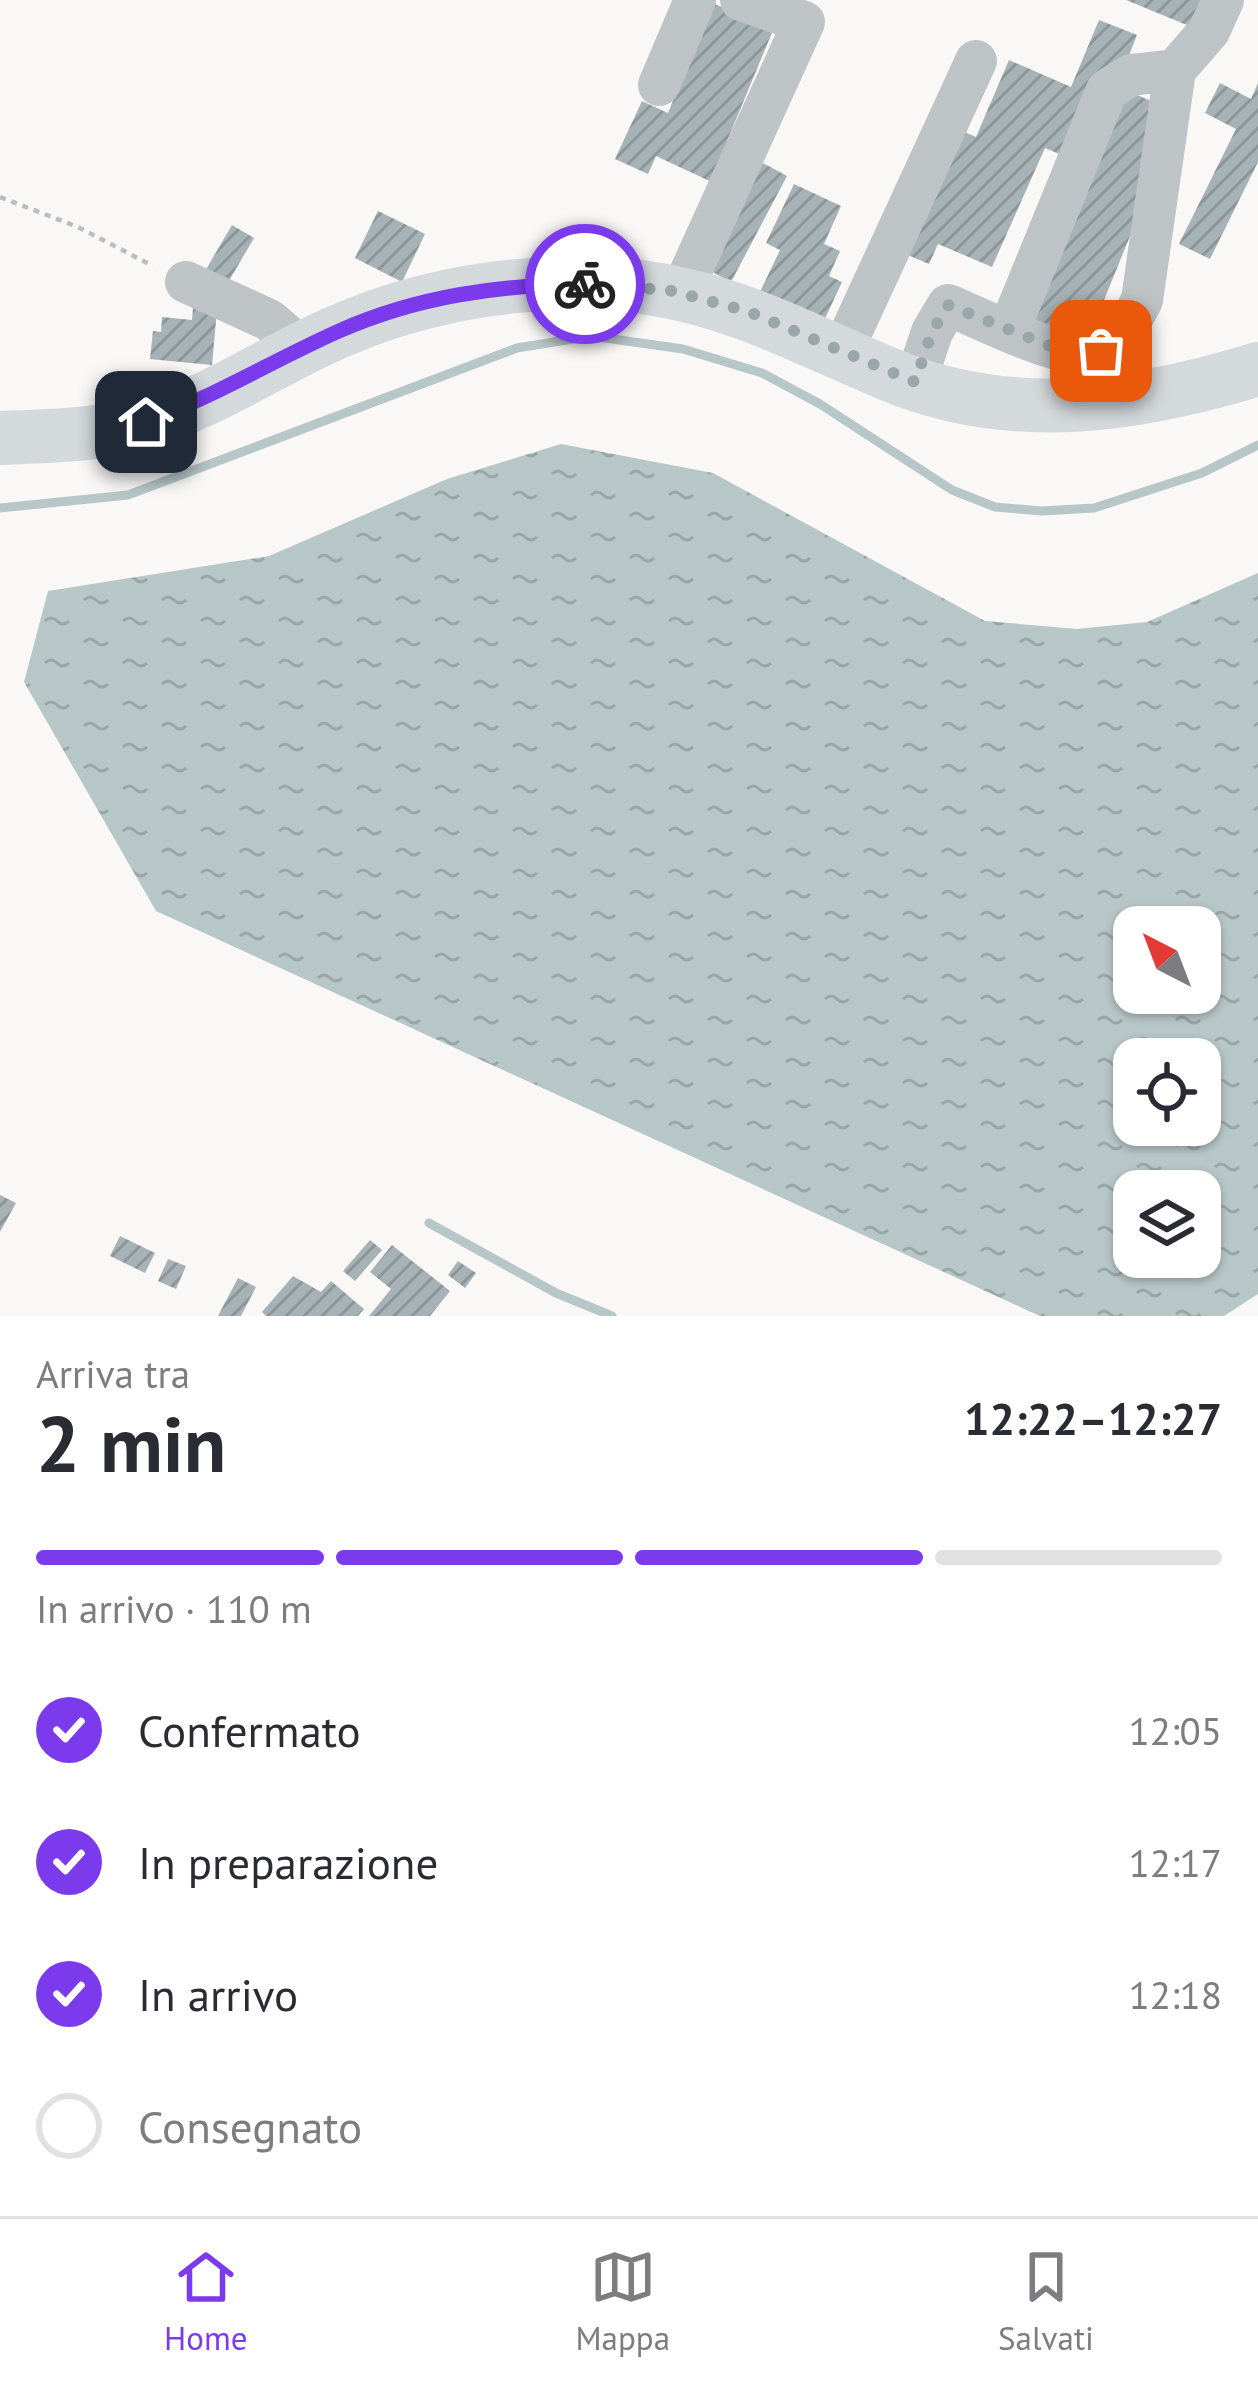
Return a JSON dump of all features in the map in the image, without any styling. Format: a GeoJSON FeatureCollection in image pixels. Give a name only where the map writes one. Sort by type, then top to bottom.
{"type":"FeatureCollection","features":[{"type":"Feature","properties":{"kind":"main road"},"geometry":{"type":"LineString","coordinates":[[0,438],[91,434],[146,422],[200,402],[303,349],[402,308],[466,291],[586,284],[681,293],[747,311],[915,382],[995,404],[1079,407],[1182,392],[1255,362]]}},
{"type":"Feature","properties":{"kind":"lane"},"geometry":{"type":"LineString","coordinates":[[658,85],[695,0]]}},
{"type":"Feature","properties":{"kind":"lane"},"geometry":{"type":"LineString","coordinates":[[681,293],[804,22],[742,0]]}},
{"type":"Feature","properties":{"kind":"lane"},"geometry":{"type":"LineString","coordinates":[[915,382],[932,332],[948,305],[1060,350],[1087,353],[1101,351],[1132,319],[1142,300],[1175,70],[1209,31],[1223,0]]}},
{"type":"Feature","properties":{"kind":"lane"},"geometry":{"type":"LineString","coordinates":[[842,352],[976,61]]}},
{"type":"Feature","properties":{"kind":"lane"},"geometry":{"type":"LineString","coordinates":[[1009,330],[1107,90],[1131,75],[1175,70]]}},
{"type":"Feature","properties":{"kind":"lane"},"geometry":{"type":"LineString","coordinates":[[186,282],[269,320],[303,349]]}},
{"type":"Feature","properties":{"kind":"path"},"geometry":{"type":"LineString","coordinates":[[0,197],[78,227],[186,282]]}},
{"type":"Feature","properties":{"kind":"water"},"geometry":{"type":"Polygon","coordinates":[[[561,444],[713,473],[985,621],[1077,629],[1147,622],[1258,573],[1258,1294],[1224,1316],[1040,1316],[156,911],[24,682],[48,591],[269,556],[447,479],[561,444]]]}},
{"type":"Feature","properties":{"kind":"building"},"geometry":{"type":"Polygon","coordinates":[[[1126,0],[1211,0],[1199,30],[1126,0]]]}},
{"type":"Feature","properties":{"kind":"building"},"geometry":{"type":"Polygon","coordinates":[[[712,3],[774,28],[727,141],[737,146],[718,185],[656,156],[648,174],[615,159],[642,101],[668,113],[712,3]]]}},
{"type":"Feature","properties":{"kind":"building"},"geometry":{"type":"Polygon","coordinates":[[[1099,20],[1137,35],[1117,86],[1162,106],[1169,140],[1087,342],[1026,317],[1088,166],[1045,148],[992,267],[938,244],[929,264],[882,244],[937,120],[976,137],[1009,60],[1071,87],[1099,20]]]}},
{"type":"Feature","properties":{"kind":"building"},"geometry":{"type":"Polygon","coordinates":[[[1220,83],[1251,99],[1258,83],[1258,162],[1210,259],[1179,244],[1236,129],[1205,113],[1220,83]]]}},
{"type":"Feature","properties":{"kind":"building"},"geometry":{"type":"Polygon","coordinates":[[[759,161],[787,176],[731,282],[703,267],[759,161]]]}},
{"type":"Feature","properties":{"kind":"building"},"geometry":{"type":"Polygon","coordinates":[[[794,184],[841,206],[824,244],[840,251],[829,276],[842,282],[823,323],[759,294],[780,250],[766,243],[794,184]]]}},
{"type":"Feature","properties":{"kind":"building"},"geometry":{"type":"Polygon","coordinates":[[[378,211],[425,234],[402,282],[355,258],[378,211]]]}},
{"type":"Feature","properties":{"kind":"building"},"geometry":{"type":"Polygon","coordinates":[[[232,225],[254,238],[223,291],[201,278],[232,225]]]}},
{"type":"Feature","properties":{"kind":"building"},"geometry":{"type":"Polygon","coordinates":[[[193,308],[217,310],[212,365],[150,359],[153,331],[161,332],[162,317],[192,320],[193,308]]]}},
{"type":"Feature","properties":{"kind":"building"},"geometry":{"type":"Polygon","coordinates":[[[0,1195],[16,1203],[0,1232],[0,1195]]]}},
{"type":"Feature","properties":{"kind":"building"},"geometry":{"type":"Polygon","coordinates":[[[120,1236],[155,1253],[145,1273],[110,1256],[120,1236]]]}},
{"type":"Feature","properties":{"kind":"building"},"geometry":{"type":"Polygon","coordinates":[[[370,1240],[382,1250],[355,1281],[343,1271],[370,1240]]]}},
{"type":"Feature","properties":{"kind":"building"},"geometry":{"type":"Polygon","coordinates":[[[392,1245],[450,1291],[430,1316],[369,1316],[391,1289],[370,1272],[392,1245]]]}},
{"type":"Feature","properties":{"kind":"building"},"geometry":{"type":"Polygon","coordinates":[[[168,1259],[186,1266],[176,1289],[158,1281],[168,1259]]]}},
{"type":"Feature","properties":{"kind":"building"},"geometry":{"type":"Polygon","coordinates":[[[458,1261],[476,1273],[465,1288],[448,1275],[458,1261]]]}},
{"type":"Feature","properties":{"kind":"building"},"geometry":{"type":"Polygon","coordinates":[[[293,1276],[321,1292],[331,1281],[364,1309],[358,1316],[266,1316],[262,1312],[293,1276]]]}},
{"type":"Feature","properties":{"kind":"building"},"geometry":{"type":"Polygon","coordinates":[[[238,1278],[256,1287],[241,1316],[218,1316],[238,1278]]]}},
{"type":"Feature","properties":{"kind":"waterway"},"geometry":{"type":"LineString","coordinates":[[0,508],[128,495],[517,348],[591,336],[683,349],[762,373],[820,404],[952,490],[995,507],[1094,508],[1202,473],[1258,445]]}},
{"type":"Feature","properties":{"kind":"waterway"},"geometry":{"type":"LineString","coordinates":[[429,1223],[556,1293],[612,1316]]}},
{"type":"Feature","properties":{"kind":"way so far"},"geometry":{"type":"LineString","coordinates":[[585,284],[625,284],[708,299],[915,382],[932,332],[948,305],[1060,350],[1101,351]]}},
{"type":"Feature","properties":{"kind":"route"},"geometry":{"type":"LineString","coordinates":[[146,422],[200,402],[340,331],[402,308],[466,291],[585,284]]}}]}
